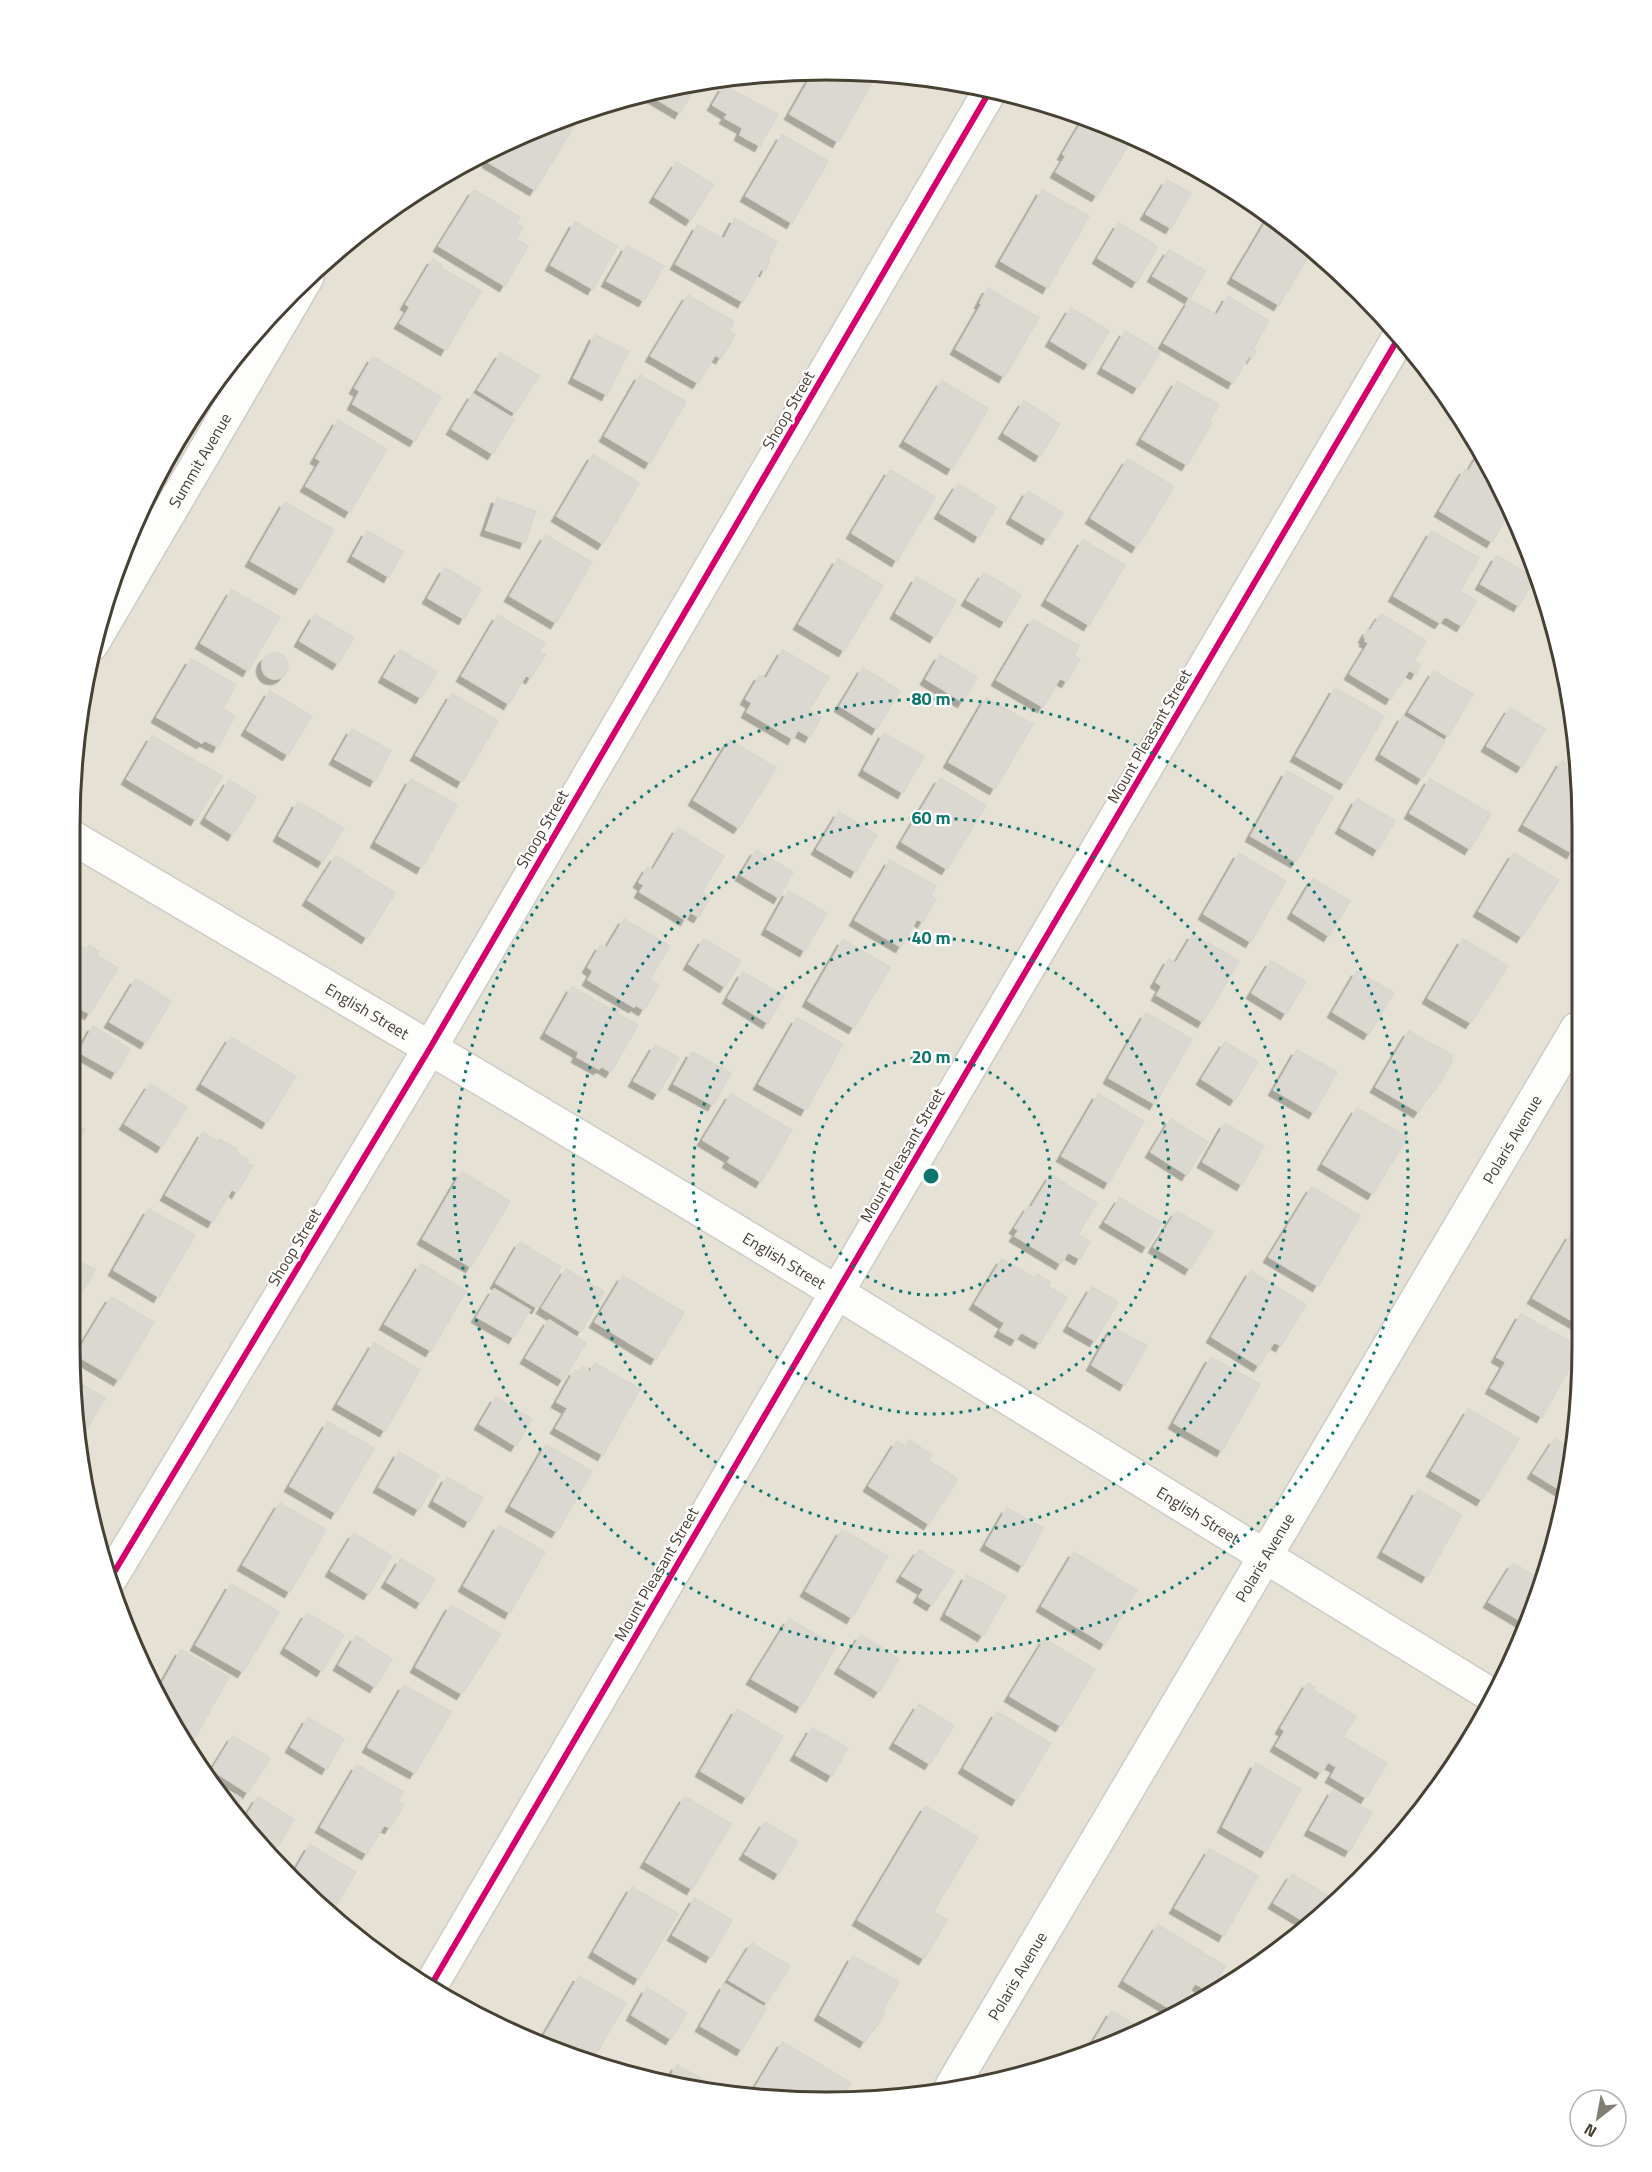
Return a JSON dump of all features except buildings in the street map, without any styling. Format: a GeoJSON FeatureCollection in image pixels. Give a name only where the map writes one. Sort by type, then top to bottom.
{"type":"FeatureCollection","features":[{"type":"Feature","properties":{"kind":"street","name":"Shoop Street"},"geometry":{"type":"LineString","coordinates":[[115,1571],[430,1048],[986,97]]}},
{"type":"Feature","properties":{"kind":"street","name":"Summit Avenue"},"geometry":{"type":"LineString","coordinates":[[111,613],[289,308]]}},
{"type":"Feature","properties":{"kind":"street","name":"Mount Pleasant Street"},"geometry":{"type":"LineString","coordinates":[[434,1981],[1395,344]]}},
{"type":"Feature","properties":{"kind":"street","name":"English Street"},"geometry":{"type":"LineString","coordinates":[[80,842],[837,1292],[1487,1692]]}},
{"type":"Feature","properties":{"kind":"street","name":"Polaris Avenue"},"geometry":{"type":"LineString","coordinates":[[955,2081],[1572,1036]]}},
{"type":"Feature","properties":{"kind":"shaded area"},"geometry":{"type":"Polygon","coordinates":[[[826,80],[875,81],[972,94],[1066,119],[1112,136],[1156,156],[1241,205],[1318,265],[1354,298],[1387,334],[1447,411],[1496,496],[1516,540],[1547,633],[1566,729],[1571,777],[1572,826],[1572,1346],[1571,1395],[1566,1443],[1547,1539],[1516,1632],[1496,1676],[1447,1761],[1387,1838],[1354,1874],[1318,1907],[1241,1967],[1156,2016],[1066,2053],[972,2078],[875,2091],[777,2091],[680,2078],[586,2053],[496,2016],[411,1967],[334,1907],[298,1874],[265,1838],[205,1761],[156,1676],[119,1586],[94,1492],[81,1395],[81,777],[94,680],[105,633],[136,540],[156,496],[205,411],[265,334],[298,298],[334,265],[411,205],[496,156],[540,136],[586,119],[680,94],[777,81],[826,80]]]}},
{"type":"Feature","properties":{"kind":"cycle path"},"geometry":{"type":"LineString","coordinates":[[115,1571],[430,1048],[986,97]]}},
{"type":"Feature","properties":{"kind":"cycle path"},"geometry":{"type":"LineString","coordinates":[[434,1981],[1395,344]]}}]}
